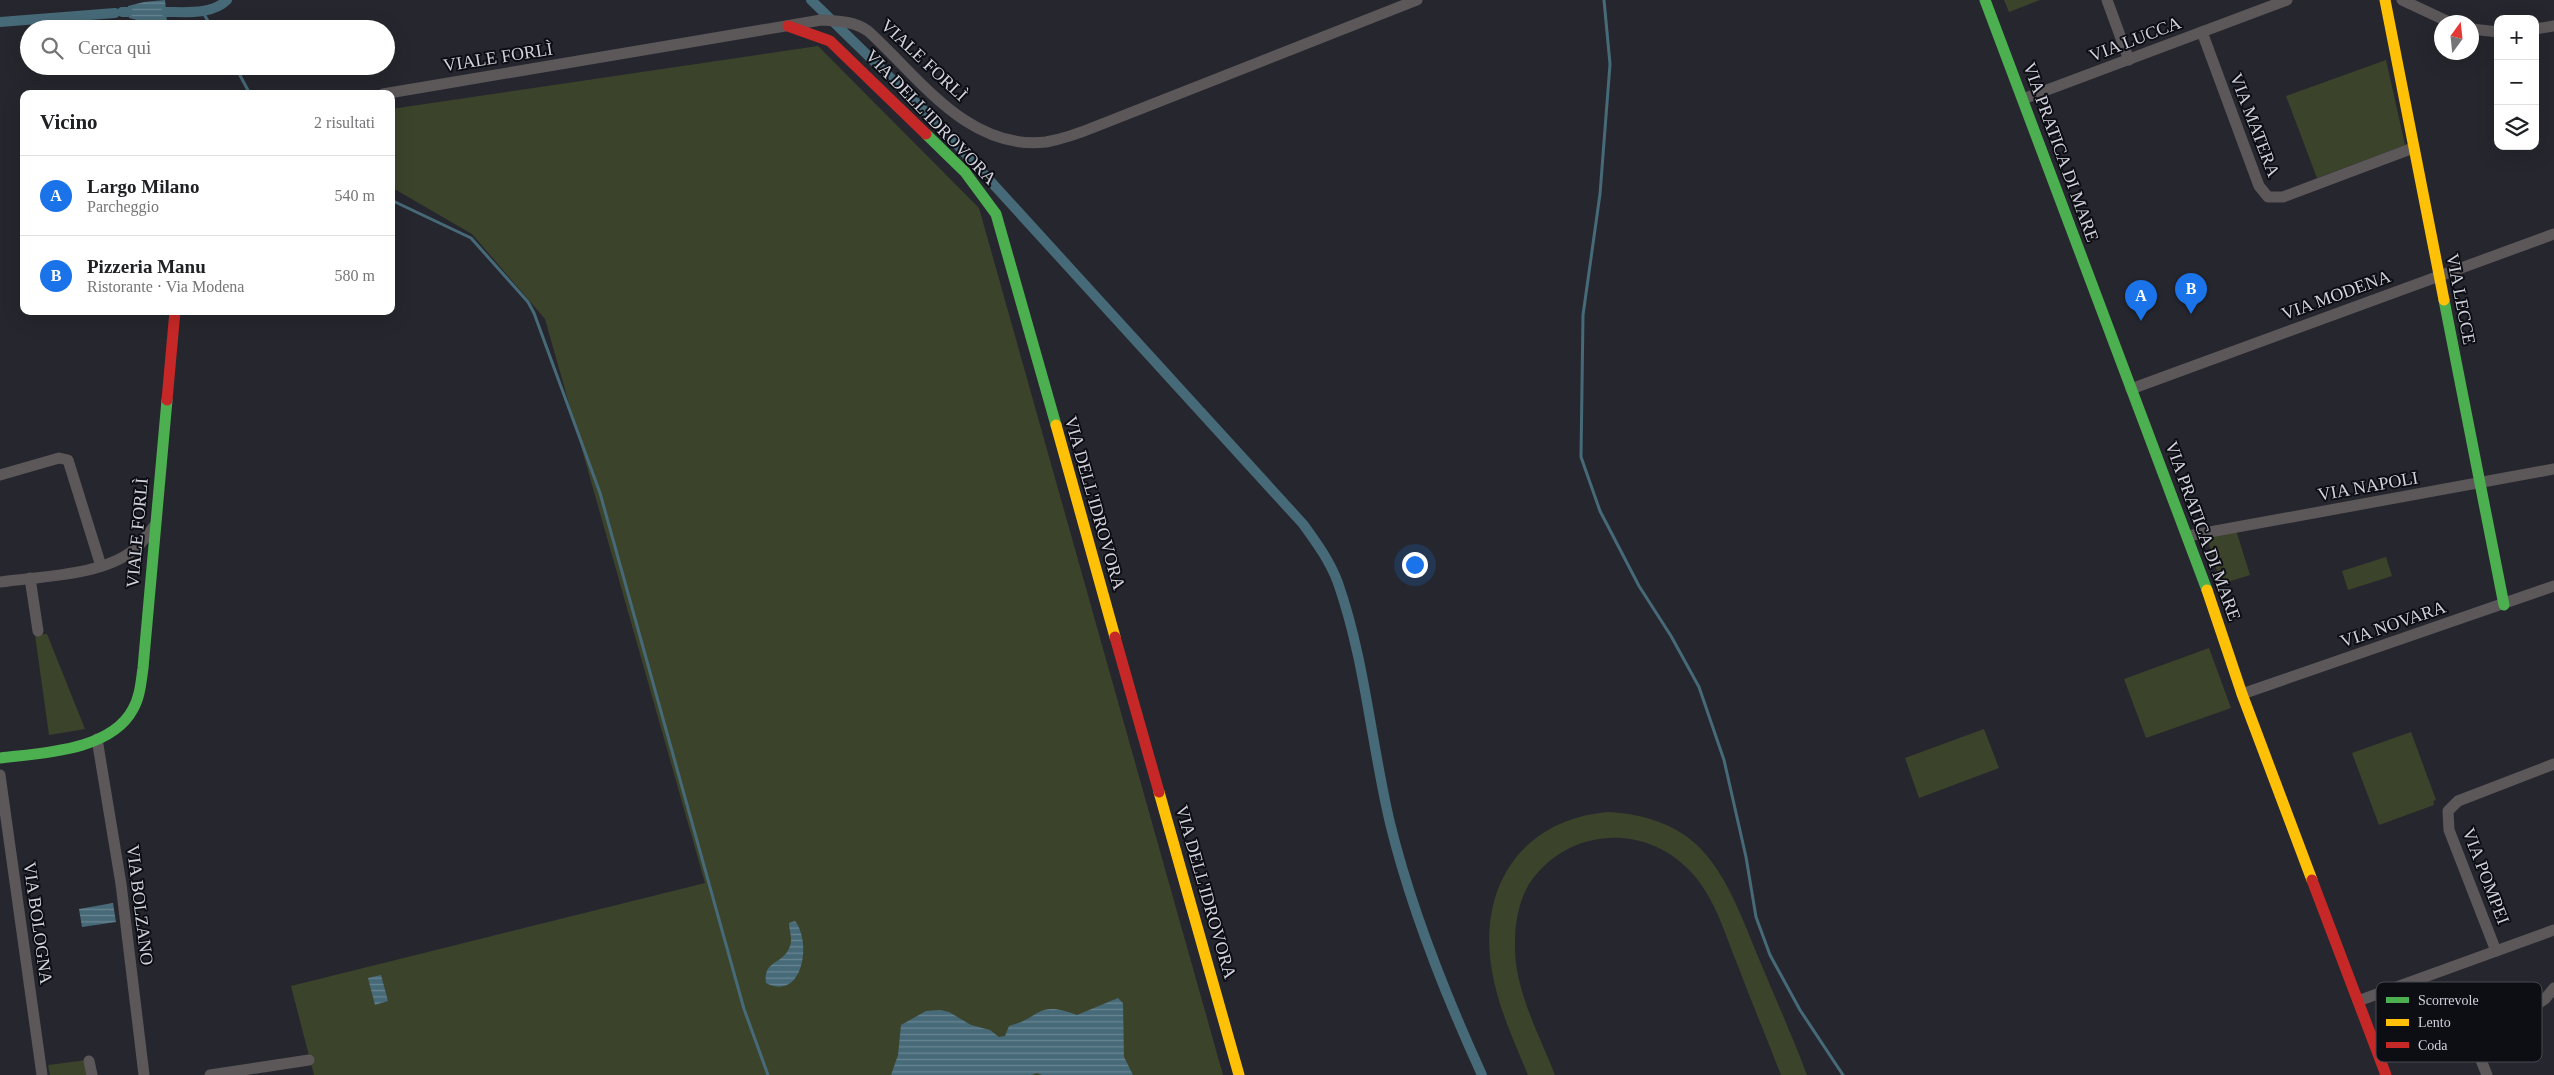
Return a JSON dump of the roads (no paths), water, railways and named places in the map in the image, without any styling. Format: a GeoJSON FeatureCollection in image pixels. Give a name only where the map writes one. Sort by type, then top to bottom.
{"type":"FeatureCollection","features":[{"type":"Feature","properties":{"kind":"street","name":"VIALE FORLÌ"},"geometry":{"type":"LineString","coordinates":[[395,92],[821,20],[855,24],[868,31],[952,111],[973,127],[1005,139],[1040,142],[1084,131],[1417,0]]}},
{"type":"Feature","properties":{"kind":"street","name":"VIA PRATICA DI MARE"},"geometry":{"type":"LineString","coordinates":[[1985,0],[2188,536],[2242,694],[2376,1049]]}},
{"type":"Feature","properties":{"kind":"street"},"geometry":{"type":"LineString","coordinates":[[2107,0],[2129,60]]}},
{"type":"Feature","properties":{"kind":"street","name":"VIA LUCCA"},"geometry":{"type":"LineString","coordinates":[[2023,99],[2202,32],[2272,3],[2287,0]]}},
{"type":"Feature","properties":{"kind":"street","name":"VIA LECCE"},"geometry":{"type":"LineString","coordinates":[[2385,0],[2504,605]]}},
{"type":"Feature","properties":{"kind":"street"},"geometry":{"type":"LineString","coordinates":[[2402,0],[2435,15]]}},
{"type":"Feature","properties":{"kind":"street","name":"VIA DELL'IDROVORA"},"geometry":{"type":"LineString","coordinates":[[788,26],[830,41],[843,52],[965,172],[987,199],[996,214],[1239,1075]]}},
{"type":"Feature","properties":{"kind":"street"},"geometry":{"type":"LineString","coordinates":[[2539,28],[2554,26]]}},
{"type":"Feature","properties":{"kind":"street"},"geometry":{"type":"LineString","coordinates":[[2479,30],[2494,32]]}},
{"type":"Feature","properties":{"kind":"street","name":"VIA MATERA"},"geometry":{"type":"LineString","coordinates":[[2202,32],[2259,186],[2268,197],[2283,197],[2413,148]]}},
{"type":"Feature","properties":{"kind":"street","name":"VIA MODENA"},"geometry":{"type":"LineString","coordinates":[[2131,389],[2554,234]]}},
{"type":"Feature","properties":{"kind":"street","name":"VIALE FORLÌ"},"geometry":{"type":"LineString","coordinates":[[98,740],[125,720],[137,700],[143,668],[175,315]]}},
{"type":"Feature","properties":{"kind":"street"},"geometry":{"type":"LineString","coordinates":[[0,475],[59,458],[68,460],[100,566]]}},
{"type":"Feature","properties":{"kind":"street","name":"VIA NAPOLI"},"geometry":{"type":"LineString","coordinates":[[2188,536],[2554,469]]}},
{"type":"Feature","properties":{"kind":"street"},"geometry":{"type":"LineString","coordinates":[[0,582],[100,566],[134,550],[155,525]]}},
{"type":"Feature","properties":{"kind":"street"},"geometry":{"type":"LineString","coordinates":[[30,578],[38,631]]}},
{"type":"Feature","properties":{"kind":"street","name":"VIA NOVARA"},"geometry":{"type":"LineString","coordinates":[[2242,694],[2504,605],[2554,586]]}},
{"type":"Feature","properties":{"kind":"street"},"geometry":{"type":"LineString","coordinates":[[0,758],[98,740]]}},
{"type":"Feature","properties":{"kind":"street","name":"VIA BOLZANO"},"geometry":{"type":"LineString","coordinates":[[98,740],[120,877],[144,1075]]}},
{"type":"Feature","properties":{"kind":"street","name":"VIA POMPEI"},"geometry":{"type":"LineString","coordinates":[[2496,951],[2449,830],[2448,812],[2458,801],[2554,764]]}},
{"type":"Feature","properties":{"kind":"street","name":"VIA BOLOGNA"},"geometry":{"type":"LineString","coordinates":[[0,775],[42,1075]]}},
{"type":"Feature","properties":{"kind":"street"},"geometry":{"type":"LineString","coordinates":[[2410,982],[2554,930]]}},
{"type":"Feature","properties":{"kind":"street"},"geometry":{"type":"LineString","coordinates":[[2542,1001],[2554,988]]}},
{"type":"Feature","properties":{"kind":"street"},"geometry":{"type":"LineString","coordinates":[[2358,1001],[2376,994]]}},
{"type":"Feature","properties":{"kind":"street"},"geometry":{"type":"LineString","coordinates":[[210,1075],[309,1060]]}},
{"type":"Feature","properties":{"kind":"street"},"geometry":{"type":"LineString","coordinates":[[90,1061],[92,1075]]}},
{"type":"Feature","properties":{"kind":"street","name":"VIA PRATICA DI MARE"},"geometry":{"type":"LineString","coordinates":[[2381,1062],[2386,1075]]}},
{"type":"Feature","properties":{"kind":"street"},"geometry":{"type":"LineString","coordinates":[[2482,1062],[2487,1075]]}},
{"type":"Feature","properties":{"kind":"water"},"geometry":{"type":"Polygon","coordinates":[[[165,0],[167,20],[137,20],[129,18],[128,6],[165,0]]]}},
{"type":"Feature","properties":{"kind":"water"},"geometry":{"type":"Polygon","coordinates":[[[113,903],[116,922],[82,927],[79,909],[113,903]]]}},
{"type":"Feature","properties":{"kind":"water"},"geometry":{"type":"Polygon","coordinates":[[[795,921],[803,942],[801,967],[796,977],[789,984],[779,987],[766,983],[767,970],[783,957],[790,946],[789,923],[795,921]]]}},
{"type":"Feature","properties":{"kind":"water"},"geometry":{"type":"Polygon","coordinates":[[[381,975],[388,1001],[375,1005],[368,978],[381,975]]]}},
{"type":"Feature","properties":{"kind":"water"},"geometry":{"type":"Polygon","coordinates":[[[1118,998],[1123,1003],[1124,1057],[1133,1075],[1042,1075],[1037,1073],[1031,1075],[891,1075],[898,1055],[901,1025],[926,1011],[940,1010],[949,1012],[971,1025],[990,1030],[999,1037],[1005,1036],[1009,1026],[1046,1010],[1054,1009],[1077,1015],[1118,998]]]}},
{"type":"Feature","properties":{"kind":"waterway"},"geometry":{"type":"LineString","coordinates":[[166,12],[206,10],[221,5],[227,0]]}},
{"type":"Feature","properties":{"kind":"waterway"},"geometry":{"type":"LineString","coordinates":[[811,0],[941,127],[1303,524],[1322,552],[1338,583],[1355,642],[1383,793],[1398,855],[1430,951],[1482,1075]]}},
{"type":"Feature","properties":{"kind":"waterway"},"geometry":{"type":"LineString","coordinates":[[1604,0],[1610,64],[1600,194],[1583,315],[1581,457],[1600,511],[1639,586],[1671,636],[1699,687],[1724,760],[1746,857],[1756,917],[1770,955],[1800,1010],[1843,1075]]}},
{"type":"Feature","properties":{"kind":"waterway"},"geometry":{"type":"LineString","coordinates":[[202,11],[208,20]]}},
{"type":"Feature","properties":{"kind":"waterway"},"geometry":{"type":"LineString","coordinates":[[122,12],[128,12]]}},
{"type":"Feature","properties":{"kind":"waterway"},"geometry":{"type":"LineString","coordinates":[[26,20],[115,13]]}},
{"type":"Feature","properties":{"kind":"waterway"},"geometry":{"type":"LineString","coordinates":[[0,22],[20,20]]}},
{"type":"Feature","properties":{"kind":"waterway"},"geometry":{"type":"LineString","coordinates":[[240,75],[248,90]]}},
{"type":"Feature","properties":{"kind":"waterway"},"geometry":{"type":"LineString","coordinates":[[395,202],[471,238],[528,302],[534,313],[600,493],[744,1009],[768,1075]]}},
{"type":"Feature","properties":{"kind":"place","name":"Pizzeria Manu"},"geometry":{"type":"Point","coordinates":[2191,314]}},
{"type":"Feature","properties":{"kind":"place","name":"Largo Milano"},"geometry":{"type":"Point","coordinates":[2141,321]}}]}
